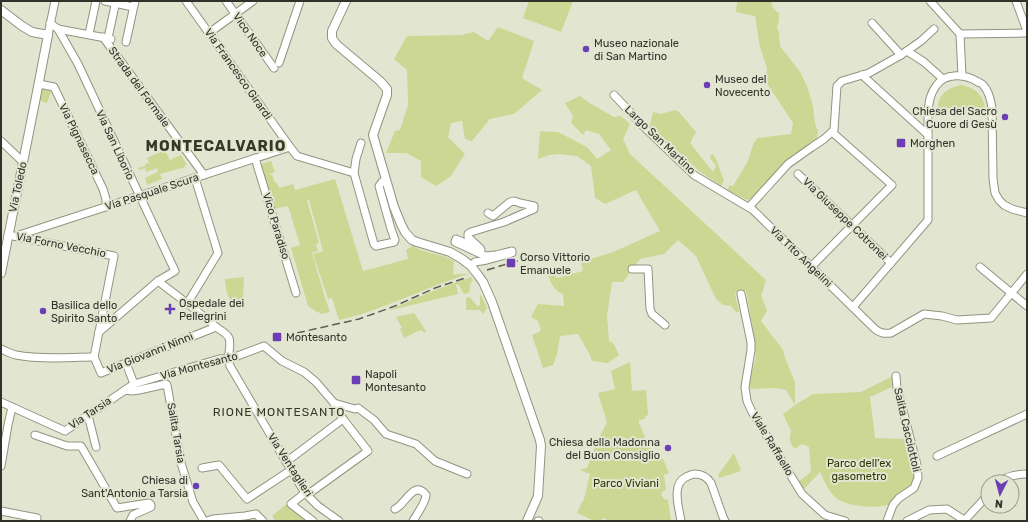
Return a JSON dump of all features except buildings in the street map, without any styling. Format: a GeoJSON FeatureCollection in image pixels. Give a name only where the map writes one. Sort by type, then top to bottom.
{"type":"FeatureCollection","features":[{"type":"Feature","properties":{"kind":"main road"},"geometry":{"type":"LineString","coordinates":[[346,1],[334,28],[332,38],[336,44],[380,81],[387,90],[387,95],[373,135],[394,207],[401,224],[409,237],[417,242],[455,254],[471,266],[478,274],[492,302],[540,441],[539,493],[527,521]]}},
{"type":"Feature","properties":{"kind":"main road"},"geometry":{"type":"LineString","coordinates":[[1,10],[32,32],[48,34]]}},
{"type":"Feature","properties":{"kind":"main road","name":"Via Toledo"},"geometry":{"type":"LineString","coordinates":[[1,273],[12,236],[23,162],[48,34]]}},
{"type":"Feature","properties":{"kind":"street"},"geometry":{"type":"LineString","coordinates":[[48,34],[55,1]]}},
{"type":"Feature","properties":{"kind":"street"},"geometry":{"type":"LineString","coordinates":[[89,34],[96,1]]}},
{"type":"Feature","properties":{"kind":"street"},"geometry":{"type":"LineString","coordinates":[[105,1],[134,4],[125,42]]}},
{"type":"Feature","properties":{"kind":"street","name":"Via Francesco Girardi"},"geometry":{"type":"LineString","coordinates":[[186,1],[297,156],[354,172]]}},
{"type":"Feature","properties":{"kind":"street","name":"Vico Noce"},"geometry":{"type":"LineString","coordinates":[[226,1],[277,66],[300,1]]}},
{"type":"Feature","properties":{"kind":"street"},"geometry":{"type":"LineString","coordinates":[[209,33],[253,1]]}},
{"type":"Feature","properties":{"kind":"street"},"geometry":{"type":"LineString","coordinates":[[930,1],[960,34],[962,76]]}},
{"type":"Feature","properties":{"kind":"street"},"geometry":{"type":"LineString","coordinates":[[960,34],[1027,32],[1016,1]]}},
{"type":"Feature","properties":{"kind":"street"},"geometry":{"type":"LineString","coordinates":[[58,29],[107,38],[116,2]]}},
{"type":"Feature","properties":{"kind":"street","name":"Via San Liborio"},"geometry":{"type":"LineString","coordinates":[[50,23],[58,29],[78,64],[175,271],[158,281]]}},
{"type":"Feature","properties":{"kind":"street"},"geometry":{"type":"LineString","coordinates":[[872,23],[904,53],[924,62],[943,79]]}},
{"type":"Feature","properties":{"kind":"street"},"geometry":{"type":"LineString","coordinates":[[749,207],[788,164],[834,130],[837,86],[842,81],[869,73],[904,53],[920,42],[934,29]]}},
{"type":"Feature","properties":{"kind":"street","name":"Strada del Formale"},"geometry":{"type":"LineString","coordinates":[[107,38],[204,175]]}},
{"type":"Feature","properties":{"kind":"street"},"geometry":{"type":"LineString","coordinates":[[862,75],[928,135]]}},
{"type":"Feature","properties":{"kind":"street"},"geometry":{"type":"LineString","coordinates":[[853,307],[928,220],[928,112],[930,96],[936,84],[943,79],[952,76],[962,76],[972,78],[983,85],[991,98],[993,179],[995,193],[1004,205],[1027,213]]}},
{"type":"Feature","properties":{"kind":"street","name":"Via Pignasecca"},"geometry":{"type":"LineString","coordinates":[[39,84],[54,87],[103,189],[106,199],[106,206]]}},
{"type":"Feature","properties":{"kind":"street","name":"Largo San Martino"},"geometry":{"type":"LineString","coordinates":[[614,96],[694,175],[749,207]]}},
{"type":"Feature","properties":{"kind":"street"},"geometry":{"type":"LineString","coordinates":[[811,267],[892,185],[832,132]]}},
{"type":"Feature","properties":{"kind":"street"},"geometry":{"type":"LineString","coordinates":[[1,141],[23,162]]}},
{"type":"Feature","properties":{"kind":"street"},"geometry":{"type":"LineString","coordinates":[[361,143],[354,172],[374,244],[376,246],[394,242],[396,240],[391,230],[379,186],[386,180]]}},
{"type":"Feature","properties":{"kind":"street","name":"Via Pasquale Scura"},"geometry":{"type":"LineString","coordinates":[[12,236],[290,147]]}},
{"type":"Feature","properties":{"kind":"street","name":"Vico Paradiso"},"geometry":{"type":"LineString","coordinates":[[256,158],[296,293]]}},
{"type":"Feature","properties":{"kind":"street","name":"Via Giuseppe Cotronei"},"geometry":{"type":"LineString","coordinates":[[798,174],[891,263]]}},
{"type":"Feature","properties":{"kind":"street"},"geometry":{"type":"LineString","coordinates":[[187,304],[218,252],[195,178]]}},
{"type":"Feature","properties":{"kind":"street"},"geometry":{"type":"LineString","coordinates":[[471,266],[475,262],[512,253],[512,251],[485,256],[455,242],[456,239],[481,250],[468,237],[468,234],[504,222],[534,208],[534,206],[514,201],[510,202],[493,216],[488,213]]}},
{"type":"Feature","properties":{"kind":"street","name":"Via Tito Angelini"},"geometry":{"type":"LineString","coordinates":[[749,207],[876,330],[881,333],[891,333],[924,314],[942,316],[957,320],[991,318],[1027,274]]}},
{"type":"Feature","properties":{"kind":"street","name":"Via Forno Vecchio"},"geometry":{"type":"LineString","coordinates":[[12,236],[114,256],[99,332]]}},
{"type":"Feature","properties":{"kind":"street"},"geometry":{"type":"LineString","coordinates":[[980,267],[1027,306]]}},
{"type":"Feature","properties":{"kind":"street"},"geometry":{"type":"LineString","coordinates":[[632,269],[648,269],[650,309],[652,314],[665,325]]}},
{"type":"Feature","properties":{"kind":"street"},"geometry":{"type":"LineString","coordinates":[[1,350],[14,355],[51,358],[94,357],[99,332],[158,281],[226,334],[229,338],[230,346],[228,358]]}},
{"type":"Feature","properties":{"kind":"street","name":"Viale Raffaello"},"geometry":{"type":"LineString","coordinates":[[741,294],[751,342],[745,387],[747,401],[752,412],[802,494],[825,515],[845,521]]}},
{"type":"Feature","properties":{"kind":"street","name":"Via Giovanni Ninni"},"geometry":{"type":"LineString","coordinates":[[94,357],[101,373],[214,325]]}},
{"type":"Feature","properties":{"kind":"street","name":"Via Montesanto"},"geometry":{"type":"LineString","coordinates":[[134,384],[219,359],[232,358],[264,346],[282,361],[304,372],[316,382],[334,403]]}},
{"type":"Feature","properties":{"kind":"street","name":"Via Ventaglieri"},"geometry":{"type":"LineString","coordinates":[[228,358],[230,366],[290,470],[306,494],[318,506],[339,521]]}},
{"type":"Feature","properties":{"kind":"street"},"geometry":{"type":"LineString","coordinates":[[126,363],[134,384]]}},
{"type":"Feature","properties":{"kind":"street","name":"Salita Cacciottoli"},"geometry":{"type":"LineString","coordinates":[[887,521],[893,505],[899,498],[914,488],[918,478],[917,465],[897,388],[896,376]]}},
{"type":"Feature","properties":{"kind":"street","name":"Via Tarsia"},"geometry":{"type":"LineString","coordinates":[[1,402],[65,431],[134,384]]}},
{"type":"Feature","properties":{"kind":"street","name":"Salita Tarsia"},"geometry":{"type":"LineString","coordinates":[[125,390],[136,391],[167,385],[181,463],[193,502],[204,521]]}},
{"type":"Feature","properties":{"kind":"street"},"geometry":{"type":"LineString","coordinates":[[334,403],[355,409],[358,408],[374,420],[386,434],[416,444],[435,461],[467,474]]}},
{"type":"Feature","properties":{"kind":"street"},"geometry":{"type":"LineString","coordinates":[[313,521],[291,504],[368,451],[343,419],[334,403]]}},
{"type":"Feature","properties":{"kind":"street"},"geometry":{"type":"LineString","coordinates":[[1,466],[12,407]]}},
{"type":"Feature","properties":{"kind":"street"},"geometry":{"type":"LineString","coordinates":[[88,415],[96,447]]}},
{"type":"Feature","properties":{"kind":"street"},"geometry":{"type":"LineString","coordinates":[[937,456],[1026,416]]}},
{"type":"Feature","properties":{"kind":"street"},"geometry":{"type":"LineString","coordinates":[[286,462],[343,419]]}},
{"type":"Feature","properties":{"kind":"street"},"geometry":{"type":"LineString","coordinates":[[35,435],[67,446],[81,446],[117,508],[149,503],[151,504],[151,508],[133,515],[130,521]]}},
{"type":"Feature","properties":{"kind":"street"},"geometry":{"type":"LineString","coordinates":[[202,468],[219,464],[247,499],[290,470]]}},
{"type":"Feature","properties":{"kind":"street"},"geometry":{"type":"LineString","coordinates":[[681,521],[678,487],[682,479],[695,474],[707,478],[711,483],[725,521]]}},
{"type":"Feature","properties":{"kind":"street"},"geometry":{"type":"LineString","coordinates":[[394,509],[398,507],[413,491],[422,491],[426,495],[426,500],[419,509],[413,521]]}},
{"type":"Feature","properties":{"kind":"street"},"geometry":{"type":"LineString","coordinates":[[907,521],[929,510],[947,509],[964,521],[980,503]]}},
{"type":"Feature","properties":{"kind":"street"},"geometry":{"type":"LineString","coordinates":[[1,512],[22,518],[37,518]]}},
{"type":"Feature","properties":{"kind":"street"},"geometry":{"type":"LineString","coordinates":[[243,521],[255,514]]}},
{"type":"Feature","properties":{"kind":"street"},"geometry":{"type":"LineString","coordinates":[[207,521],[255,514],[263,521]]}},
{"type":"Feature","properties":{"kind":"green space"},"geometry":{"type":"Polygon","coordinates":[[[529,1],[573,1],[561,32],[523,18],[529,1]]]}},
{"type":"Feature","properties":{"kind":"green space"},"geometry":{"type":"Polygon","coordinates":[[[738,1],[772,1],[773,8],[779,13],[777,27],[780,46],[800,72],[807,86],[813,106],[815,124],[818,131],[817,139],[791,159],[757,195],[747,200],[727,190],[730,185],[733,186],[748,161],[754,142],[757,138],[791,134],[793,123],[766,82],[767,68],[760,47],[755,16],[736,12],[738,1]]]}},
{"type":"Feature","properties":{"kind":"green space"},"geometry":{"type":"Polygon","coordinates":[[[498,27],[534,41],[522,78],[542,90],[514,114],[490,119],[472,141],[465,139],[462,121],[451,123],[448,137],[465,154],[450,177],[436,186],[421,177],[421,161],[406,153],[386,153],[395,131],[400,130],[408,105],[407,70],[394,59],[407,36],[461,35],[474,32],[488,41],[498,27]]]}},
{"type":"Feature","properties":{"kind":"green space"},"geometry":{"type":"Polygon","coordinates":[[[961,85],[977,92],[982,98],[985,108],[938,108],[938,103],[945,92],[961,85]]]}},
{"type":"Feature","properties":{"kind":"green space"},"geometry":{"type":"Polygon","coordinates":[[[47,87],[51,92],[47,103],[39,100],[42,89],[47,87]]]}},
{"type":"Feature","properties":{"kind":"green space"},"geometry":{"type":"Polygon","coordinates":[[[580,96],[614,117],[621,116],[630,124],[623,139],[630,154],[766,280],[761,295],[767,311],[761,321],[783,350],[795,382],[795,405],[786,390],[777,388],[750,389],[750,379],[756,357],[754,335],[746,291],[735,293],[739,312],[736,312],[731,306],[723,305],[716,299],[696,256],[678,240],[664,254],[640,259],[623,282],[612,282],[607,316],[609,341],[614,344],[619,355],[608,363],[592,361],[578,334],[560,336],[557,355],[553,365],[543,368],[532,335],[541,331],[538,321],[531,317],[538,304],[564,306],[563,294],[555,289],[548,275],[550,267],[557,278],[583,271],[581,262],[613,252],[660,231],[636,190],[605,204],[595,198],[591,166],[577,156],[559,154],[549,155],[538,159],[540,131],[558,132],[587,147],[597,159],[611,150],[599,134],[586,130],[583,135],[571,123],[573,116],[565,103],[580,96]]]}},
{"type":"Feature","properties":{"kind":"green space"},"geometry":{"type":"Polygon","coordinates":[[[675,110],[679,112],[696,132],[690,143],[713,172],[716,166],[710,158],[713,154],[715,157],[724,180],[721,186],[699,171],[650,125],[653,112],[661,114],[675,110]]]}},
{"type":"Feature","properties":{"kind":"green space"},"geometry":{"type":"Polygon","coordinates":[[[165,150],[170,160],[181,155],[187,165],[185,165],[185,167],[160,174],[162,179],[147,185],[145,178],[158,172],[157,168],[146,172],[145,168],[139,170],[138,168],[149,163],[147,158],[165,150]]]}},
{"type":"Feature","properties":{"kind":"green space"},"geometry":{"type":"Polygon","coordinates":[[[271,161],[275,172],[270,175],[272,175],[279,188],[293,184],[295,190],[335,179],[363,271],[408,259],[406,250],[413,246],[423,251],[444,256],[454,261],[453,275],[469,274],[356,316],[339,320],[332,298],[328,299],[313,254],[323,251],[309,200],[307,200],[319,243],[316,244],[318,251],[312,253],[330,312],[320,314],[308,306],[291,248],[300,245],[288,206],[274,209],[261,164],[271,161]]]}},
{"type":"Feature","properties":{"kind":"green space"},"geometry":{"type":"Polygon","coordinates":[[[244,277],[243,302],[235,304],[228,296],[225,279],[244,277]]]}},
{"type":"Feature","properties":{"kind":"green space"},"geometry":{"type":"Polygon","coordinates":[[[471,277],[473,281],[471,282],[469,293],[464,294],[458,284],[456,285],[458,294],[387,311],[435,290],[471,277]]]}},
{"type":"Feature","properties":{"kind":"green space"},"geometry":{"type":"Polygon","coordinates":[[[480,295],[487,308],[483,314],[480,310],[466,310],[466,298],[470,297],[477,306],[480,305],[480,295]]]}},
{"type":"Feature","properties":{"kind":"green space"},"geometry":{"type":"Polygon","coordinates":[[[414,313],[426,331],[424,333],[422,330],[404,338],[400,329],[402,328],[396,317],[414,313]]]}},
{"type":"Feature","properties":{"kind":"green space","name":"Parco Viviani"},"geometry":{"type":"Polygon","coordinates":[[[630,362],[632,391],[646,390],[648,415],[645,416],[645,419],[639,420],[639,423],[649,447],[656,458],[663,459],[669,473],[664,475],[666,490],[663,491],[661,495],[664,499],[668,500],[671,521],[611,521],[603,518],[601,521],[594,521],[577,513],[584,499],[590,474],[579,470],[587,468],[607,422],[598,393],[615,389],[611,371],[630,362]]]}},
{"type":"Feature","properties":{"kind":"green space","name":"Parco dell’ex gasometro"},"geometry":{"type":"Polygon","coordinates":[[[893,376],[894,386],[870,397],[875,438],[907,439],[915,469],[916,479],[913,485],[893,503],[886,506],[872,507],[857,506],[839,500],[830,491],[820,472],[804,489],[798,482],[811,471],[809,447],[802,444],[795,449],[791,444],[791,430],[783,414],[813,394],[861,392],[893,376]]]}},
{"type":"Feature","properties":{"kind":"green space"},"geometry":{"type":"Polygon","coordinates":[[[734,453],[741,471],[719,478],[718,475],[734,453]]]}},
{"type":"Feature","properties":{"kind":"green space"},"geometry":{"type":"Polygon","coordinates":[[[288,503],[309,521],[276,521],[272,516],[288,503]]]}},
{"type":"Feature","properties":{"kind":"railway"},"geometry":{"type":"LineString","coordinates":[[487,270],[520,260]]}},
{"type":"Feature","properties":{"kind":"railway"},"geometry":{"type":"LineString","coordinates":[[297,333],[359,319],[395,306],[435,288],[465,278]]}},
{"type":"Feature","properties":{"kind":"place","name":"Museo nazionale di San Martino"},"geometry":{"type":"Point","coordinates":[586,49]}},
{"type":"Feature","properties":{"kind":"place","name":"Museo del Novecento"},"geometry":{"type":"Point","coordinates":[707,85]}},
{"type":"Feature","properties":{"kind":"place","name":"Chiesa del Sacro Cuore di Gesù"},"geometry":{"type":"Point","coordinates":[1005,117]}},
{"type":"Feature","properties":{"kind":"place","name":"Morghen"},"geometry":{"type":"Point","coordinates":[901,143]}},
{"type":"Feature","properties":{"kind":"place","name":"Corso Vittorio Emanuele"},"geometry":{"type":"Point","coordinates":[511,263]}},
{"type":"Feature","properties":{"kind":"place","name":"Ospedale dei Pellegrini"},"geometry":{"type":"Point","coordinates":[170,309]}},
{"type":"Feature","properties":{"kind":"place","name":"Basilica dello Spirito Santo"},"geometry":{"type":"Point","coordinates":[43,311]}},
{"type":"Feature","properties":{"kind":"place","name":"Montesanto"},"geometry":{"type":"Point","coordinates":[277,337]}},
{"type":"Feature","properties":{"kind":"place","name":"Napoli Montesanto"},"geometry":{"type":"Point","coordinates":[356,380]}},
{"type":"Feature","properties":{"kind":"place","name":"Chiesa della Madonna del Buon Consiglio"},"geometry":{"type":"Point","coordinates":[668,448]}},
{"type":"Feature","properties":{"kind":"place","name":"Chiesa di Sant'Antonio a Tarsia"},"geometry":{"type":"Point","coordinates":[196,486]}},
{"type":"Feature","properties":{"kind":"district","name":"MONTECALVARIO"},"geometry":{"type":"Point","coordinates":[216,146]}},
{"type":"Feature","properties":{"kind":"district","name":"RIONE MONTESANTO"},"geometry":{"type":"Point","coordinates":[279,412]}}]}
